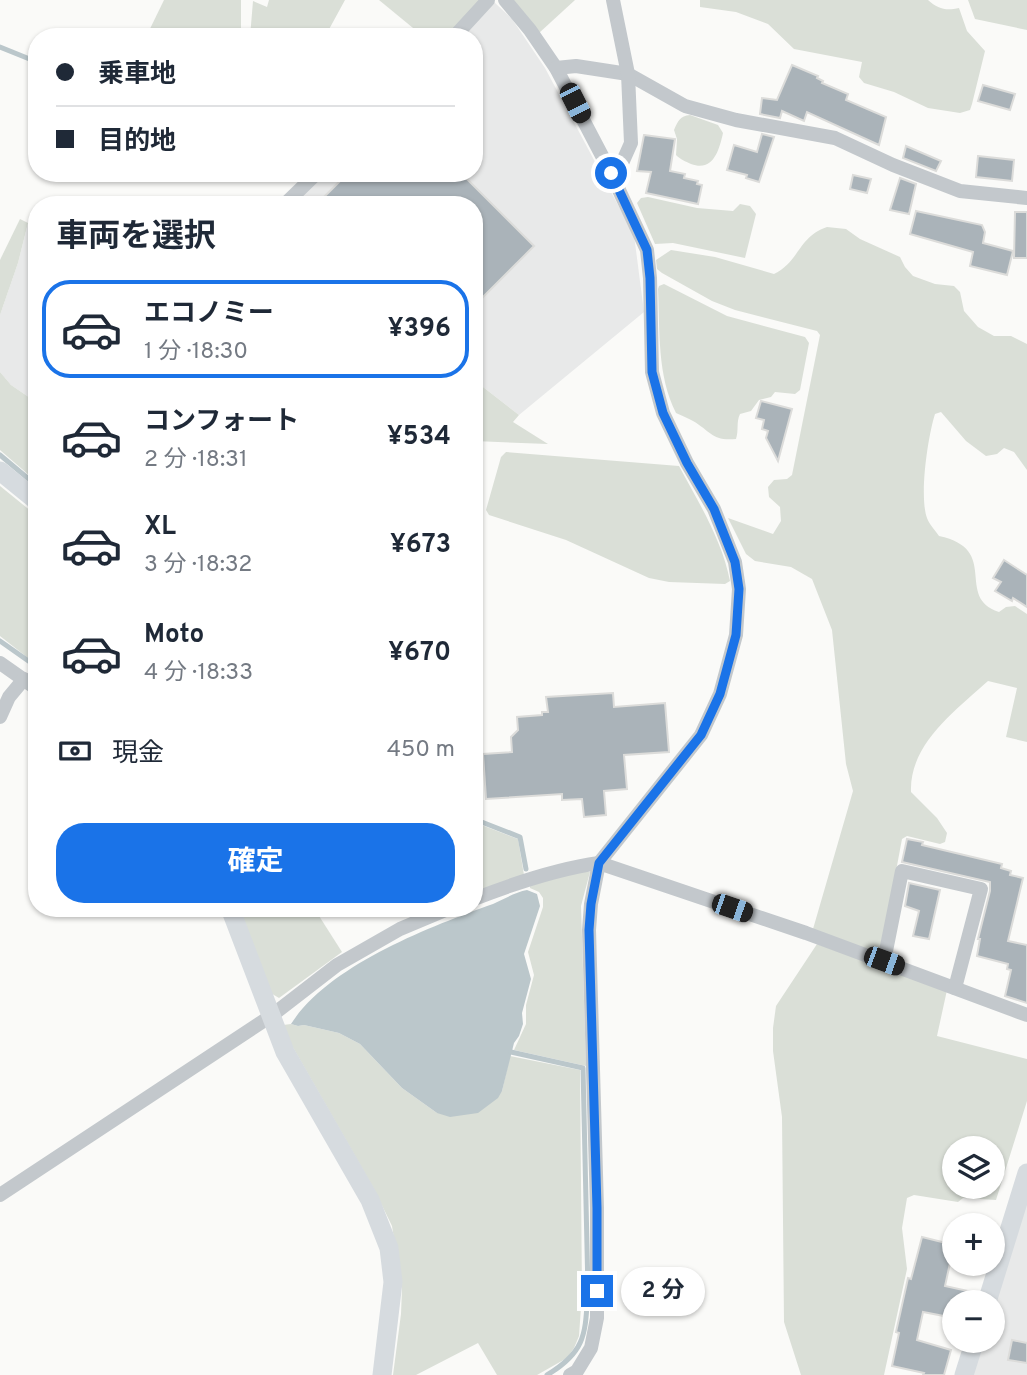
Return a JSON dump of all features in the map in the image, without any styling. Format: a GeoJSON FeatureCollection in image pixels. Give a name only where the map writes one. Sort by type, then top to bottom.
{"type":"FeatureCollection","features":[{"type":"Feature","properties":{"kind":"street"},"geometry":{"type":"LineString","coordinates":[[462,28],[488,0]]}},
{"type":"Feature","properties":{"kind":"street"},"geometry":{"type":"LineString","coordinates":[[505,0],[556,68],[611,173],[647,250],[652,372],[663,413],[687,463],[714,509],[735,562],[739,589],[736,635],[720,694],[701,735],[599,863],[589,930],[597,1208],[597,1318],[591,1348],[577,1371],[570,1375]]}},
{"type":"Feature","properties":{"kind":"street"},"geometry":{"type":"LineString","coordinates":[[611,173],[623,161],[631,143],[628,74],[613,0]]}},
{"type":"Feature","properties":{"kind":"street"},"geometry":{"type":"LineString","coordinates":[[556,68],[576,66],[628,74],[685,106],[736,120],[835,138],[960,191],[1027,198]]}},
{"type":"Feature","properties":{"kind":"street"},"geometry":{"type":"LineString","coordinates":[[293,196],[308,182]]}},
{"type":"Feature","properties":{"kind":"street"},"geometry":{"type":"LineString","coordinates":[[0,471],[28,494]]}},
{"type":"Feature","properties":{"kind":"street"},"geometry":{"type":"LineString","coordinates":[[0,663],[28,682]]}},
{"type":"Feature","properties":{"kind":"street"},"geometry":{"type":"LineString","coordinates":[[0,717],[9,697],[24,679]]}},
{"type":"Feature","properties":{"kind":"street"},"geometry":{"type":"LineString","coordinates":[[483,896],[574,866],[599,863],[884,961],[1027,1015]]}},
{"type":"Feature","properties":{"kind":"street"},"geometry":{"type":"LineString","coordinates":[[884,961],[902,870],[981,889],[955,988]]}},
{"type":"Feature","properties":{"kind":"street"},"geometry":{"type":"LineString","coordinates":[[233,917],[285,1052],[370,1199],[389,1248],[393,1282],[382,1375]]}},
{"type":"Feature","properties":{"kind":"street"},"geometry":{"type":"LineString","coordinates":[[0,1195],[271,1016],[337,965],[400,929],[429,917]]}},
{"type":"Feature","properties":{"kind":"street"},"geometry":{"type":"LineString","coordinates":[[991,1290],[1027,1173]]}},
{"type":"Feature","properties":{"kind":"street"},"geometry":{"type":"LineString","coordinates":[[964,1375],[971,1353]]}},
{"type":"Feature","properties":{"kind":"shaded area"},"geometry":{"type":"Polygon","coordinates":[[[164,0],[241,0],[241,28],[150,28],[164,0]]]}},
{"type":"Feature","properties":{"kind":"shaded area"},"geometry":{"type":"Polygon","coordinates":[[[269,0],[345,0],[330,28],[251,28],[253,1],[267,7],[269,0]]]}},
{"type":"Feature","properties":{"kind":"shaded area"},"geometry":{"type":"Polygon","coordinates":[[[379,0],[483,0],[457,28],[413,28],[379,0]]]}},
{"type":"Feature","properties":{"kind":"shaded area"},"geometry":{"type":"Polygon","coordinates":[[[511,0],[575,0],[539,33],[511,0]]]}},
{"type":"Feature","properties":{"kind":"shaded area"},"geometry":{"type":"Polygon","coordinates":[[[700,0],[928,0],[942,8],[959,8],[967,31],[985,51],[970,110],[960,113],[928,108],[894,92],[864,83],[859,77],[862,62],[794,49],[768,24],[736,12],[700,7],[700,0]]]}},
{"type":"Feature","properties":{"kind":"shaded area"},"geometry":{"type":"Polygon","coordinates":[[[968,0],[1027,0],[1027,30],[975,19],[968,0]]]}},
{"type":"Feature","properties":{"kind":"shaded area"},"geometry":{"type":"Polygon","coordinates":[[[493,1],[512,19],[545,68],[634,235],[644,312],[519,415],[483,387],[483,196],[301,196],[315,182],[483,182],[483,28],[468,28],[493,1]]]}},
{"type":"Feature","properties":{"kind":"shaded area"},"geometry":{"type":"Polygon","coordinates":[[[690,115],[718,125],[723,133],[717,153],[705,165],[691,164],[676,155],[677,139],[674,130],[684,116],[690,115]]]}},
{"type":"Feature","properties":{"kind":"shaded area"},"geometry":{"type":"Polygon","coordinates":[[[648,197],[697,208],[733,211],[740,204],[750,206],[756,214],[745,258],[673,243],[655,244],[637,203],[641,198],[648,197]]]}},
{"type":"Feature","properties":{"kind":"shaded area"},"geometry":{"type":"Polygon","coordinates":[[[20,219],[28,223],[0,315],[0,260],[20,219]]]}},
{"type":"Feature","properties":{"kind":"shaded area"},"geometry":{"type":"Polygon","coordinates":[[[28,223],[28,397],[11,385],[0,372],[0,315],[28,223]]]}},
{"type":"Feature","properties":{"kind":"shaded area"},"geometry":{"type":"Polygon","coordinates":[[[827,227],[846,229],[860,239],[900,257],[913,276],[935,284],[954,286],[960,292],[964,311],[978,327],[994,336],[1011,336],[1027,344],[1027,470],[1014,452],[1004,448],[997,454],[986,456],[966,441],[941,412],[935,414],[930,436],[924,496],[927,518],[939,536],[958,542],[968,551],[973,562],[979,596],[986,605],[999,612],[1006,607],[1015,606],[1027,614],[1027,742],[1006,737],[1017,688],[988,681],[949,716],[926,743],[912,775],[911,792],[937,818],[947,833],[945,842],[940,844],[907,836],[902,839],[881,951],[877,954],[813,929],[853,791],[846,764],[832,630],[812,579],[791,567],[755,561],[746,554],[728,518],[773,534],[781,521],[780,507],[769,497],[768,487],[774,480],[787,479],[792,475],[820,335],[817,331],[735,310],[712,301],[662,273],[657,269],[656,260],[671,250],[715,257],[774,274],[789,263],[810,237],[827,227]]]}},
{"type":"Feature","properties":{"kind":"shaded area"},"geometry":{"type":"Polygon","coordinates":[[[664,284],[727,316],[805,337],[809,343],[800,390],[795,394],[775,392],[771,397],[759,400],[751,411],[740,414],[736,439],[716,437],[676,413],[662,368],[658,289],[664,284]]]}},
{"type":"Feature","properties":{"kind":"shaded area"},"geometry":{"type":"Polygon","coordinates":[[[0,372],[11,385],[28,397],[28,474],[0,450],[0,372]]]}},
{"type":"Feature","properties":{"kind":"shaded area"},"geometry":{"type":"Polygon","coordinates":[[[483,387],[519,415],[513,422],[548,444],[483,441],[483,387]]]}},
{"type":"Feature","properties":{"kind":"shaded area"},"geometry":{"type":"Polygon","coordinates":[[[506,452],[679,466],[716,536],[730,581],[725,584],[669,582],[649,578],[566,540],[489,515],[486,510],[501,457],[506,452]]]}},
{"type":"Feature","properties":{"kind":"shaded area"},"geometry":{"type":"Polygon","coordinates":[[[0,486],[28,509],[28,658],[0,636],[0,486]]]}},
{"type":"Feature","properties":{"kind":"shaded area"},"geometry":{"type":"Polygon","coordinates":[[[483,825],[518,839],[524,875],[483,890],[483,825]]]}},
{"type":"Feature","properties":{"kind":"shaded area"},"geometry":{"type":"Polygon","coordinates":[[[582,870],[590,872],[581,906],[586,1066],[514,1050],[526,1024],[526,1005],[534,975],[528,952],[543,907],[543,898],[539,892],[530,888],[530,884],[582,870]]]}},
{"type":"Feature","properties":{"kind":"shaded area"},"geometry":{"type":"Polygon","coordinates":[[[527,890],[537,894],[540,906],[524,954],[531,979],[522,1013],[523,1024],[514,1043],[502,1091],[498,1098],[478,1113],[450,1117],[437,1113],[402,1088],[360,1044],[339,1033],[291,1024],[308,1003],[330,984],[382,950],[459,917],[483,917],[483,908],[527,890]]]}},
{"type":"Feature","properties":{"kind":"shaded area"},"geometry":{"type":"Polygon","coordinates":[[[243,917],[320,917],[342,952],[279,998],[269,992],[243,917]]]}},
{"type":"Feature","properties":{"kind":"shaded area"},"geometry":{"type":"Polygon","coordinates":[[[817,944],[947,990],[937,1036],[1027,1059],[1027,1101],[1005,1171],[1005,1136],[942,1136],[942,1199],[962,1199],[958,1202],[914,1195],[907,1198],[902,1228],[907,1269],[884,1375],[801,1375],[784,1322],[782,1117],[773,1051],[776,1006],[817,944]]]}},
{"type":"Feature","properties":{"kind":"shaded area"},"geometry":{"type":"Polygon","coordinates":[[[291,1024],[339,1033],[360,1044],[402,1088],[437,1113],[502,1091],[510,1056],[580,1070],[582,1293],[579,1336],[567,1358],[537,1375],[497,1375],[478,1343],[416,1375],[393,1375],[402,1289],[392,1226],[374,1189],[291,1044],[283,1025],[291,1024]]]}},
{"type":"Feature","properties":{"kind":"shaded area"},"geometry":{"type":"Polygon","coordinates":[[[1027,1195],[1027,1375],[973,1375],[979,1353],[1005,1353],[1005,1290],[998,1290],[1002,1276],[1005,1276],[1005,1267],[1027,1195]]]}},
{"type":"Feature","properties":{"kind":"building"},"geometry":{"type":"Polygon","coordinates":[[[792,65],[818,76],[822,83],[848,94],[846,100],[886,117],[879,145],[807,112],[804,121],[782,111],[780,118],[760,114],[762,98],[777,100],[792,65]]]}},
{"type":"Feature","properties":{"kind":"building"},"geometry":{"type":"Polygon","coordinates":[[[983,85],[1015,94],[1010,110],[978,101],[983,85]]]}},
{"type":"Feature","properties":{"kind":"building"},"geometry":{"type":"Polygon","coordinates":[[[762,134],[774,137],[759,182],[746,178],[747,175],[727,170],[734,145],[757,152],[762,134]]]}},
{"type":"Feature","properties":{"kind":"building"},"geometry":{"type":"Polygon","coordinates":[[[644,135],[675,139],[670,171],[685,174],[684,178],[698,181],[697,184],[702,185],[698,204],[646,193],[651,172],[637,171],[644,135]]]}},
{"type":"Feature","properties":{"kind":"building"},"geometry":{"type":"Polygon","coordinates":[[[906,146],[941,161],[936,171],[903,158],[906,146]]]}},
{"type":"Feature","properties":{"kind":"building"},"geometry":{"type":"Polygon","coordinates":[[[978,156],[1014,160],[1012,181],[976,177],[978,156]]]}},
{"type":"Feature","properties":{"kind":"building"},"geometry":{"type":"Polygon","coordinates":[[[853,175],[871,179],[867,193],[850,189],[853,175]]]}},
{"type":"Feature","properties":{"kind":"building"},"geometry":{"type":"Polygon","coordinates":[[[900,178],[916,184],[909,214],[890,210],[900,178]]]}},
{"type":"Feature","properties":{"kind":"building"},"geometry":{"type":"Polygon","coordinates":[[[339,182],[470,182],[534,246],[483,297],[483,196],[325,196],[339,182]]]}},
{"type":"Feature","properties":{"kind":"building"},"geometry":{"type":"Polygon","coordinates":[[[916,211],[982,225],[985,232],[983,243],[1013,251],[1007,275],[970,266],[973,252],[910,234],[916,211]]]}},
{"type":"Feature","properties":{"kind":"building"},"geometry":{"type":"Polygon","coordinates":[[[1015,212],[1027,212],[1027,258],[1014,258],[1015,212]]]}},
{"type":"Feature","properties":{"kind":"building"},"geometry":{"type":"Polygon","coordinates":[[[761,401],[792,409],[778,461],[766,438],[768,431],[762,429],[764,420],[756,418],[761,401]]]}},
{"type":"Feature","properties":{"kind":"building"},"geometry":{"type":"Polygon","coordinates":[[[1004,560],[1027,575],[1027,607],[995,591],[1001,582],[993,578],[1004,560]]]}},
{"type":"Feature","properties":{"kind":"building"},"geometry":{"type":"Polygon","coordinates":[[[613,693],[614,707],[665,703],[669,752],[624,755],[627,789],[604,791],[606,815],[584,817],[582,799],[562,800],[562,794],[486,799],[483,754],[512,752],[511,737],[518,730],[517,717],[548,712],[546,697],[613,693]]]}},
{"type":"Feature","properties":{"kind":"building"},"geometry":{"type":"Polygon","coordinates":[[[907,839],[1002,864],[1001,868],[1011,871],[1010,875],[1023,878],[1008,941],[1027,945],[1027,1003],[1005,996],[1011,970],[1007,969],[1008,964],[977,956],[990,882],[902,862],[907,839]]]}},
{"type":"Feature","properties":{"kind":"building"},"geometry":{"type":"Polygon","coordinates":[[[909,883],[940,890],[929,939],[913,936],[919,911],[905,906],[909,883]]]}},
{"type":"Feature","properties":{"kind":"building"},"geometry":{"type":"Polygon","coordinates":[[[922,1237],[942,1242],[942,1276],[947,1276],[945,1286],[963,1290],[942,1290],[942,1316],[923,1312],[917,1340],[942,1347],[942,1353],[950,1353],[944,1375],[923,1375],[924,1373],[892,1366],[899,1333],[896,1332],[908,1278],[911,1279],[922,1237]]]}},
{"type":"Feature","properties":{"kind":"building"},"geometry":{"type":"Polygon","coordinates":[[[1012,1340],[1027,1343],[1027,1363],[1008,1360],[1012,1340]]]}},
{"type":"Feature","properties":{"kind":"waterway"},"geometry":{"type":"LineString","coordinates":[[0,47],[28,58]]}},
{"type":"Feature","properties":{"kind":"waterway"},"geometry":{"type":"LineString","coordinates":[[0,455],[28,478]]}},
{"type":"Feature","properties":{"kind":"waterway"},"geometry":{"type":"LineString","coordinates":[[0,641],[28,661]]}},
{"type":"Feature","properties":{"kind":"waterway"},"geometry":{"type":"LineString","coordinates":[[483,823],[520,837],[526,869]]}},
{"type":"Feature","properties":{"kind":"waterway"},"geometry":{"type":"LineString","coordinates":[[511,1052],[583,1068],[588,1291],[586,1318],[577,1349],[570,1358],[547,1375]]}},
{"type":"Feature","properties":{"kind":"route"},"geometry":{"type":"LineString","coordinates":[[597,1291],[589,930],[599,863],[701,735],[720,694],[736,635],[739,589],[735,562],[714,509],[687,463],[663,413],[652,372],[647,250],[611,173]]}}]}
